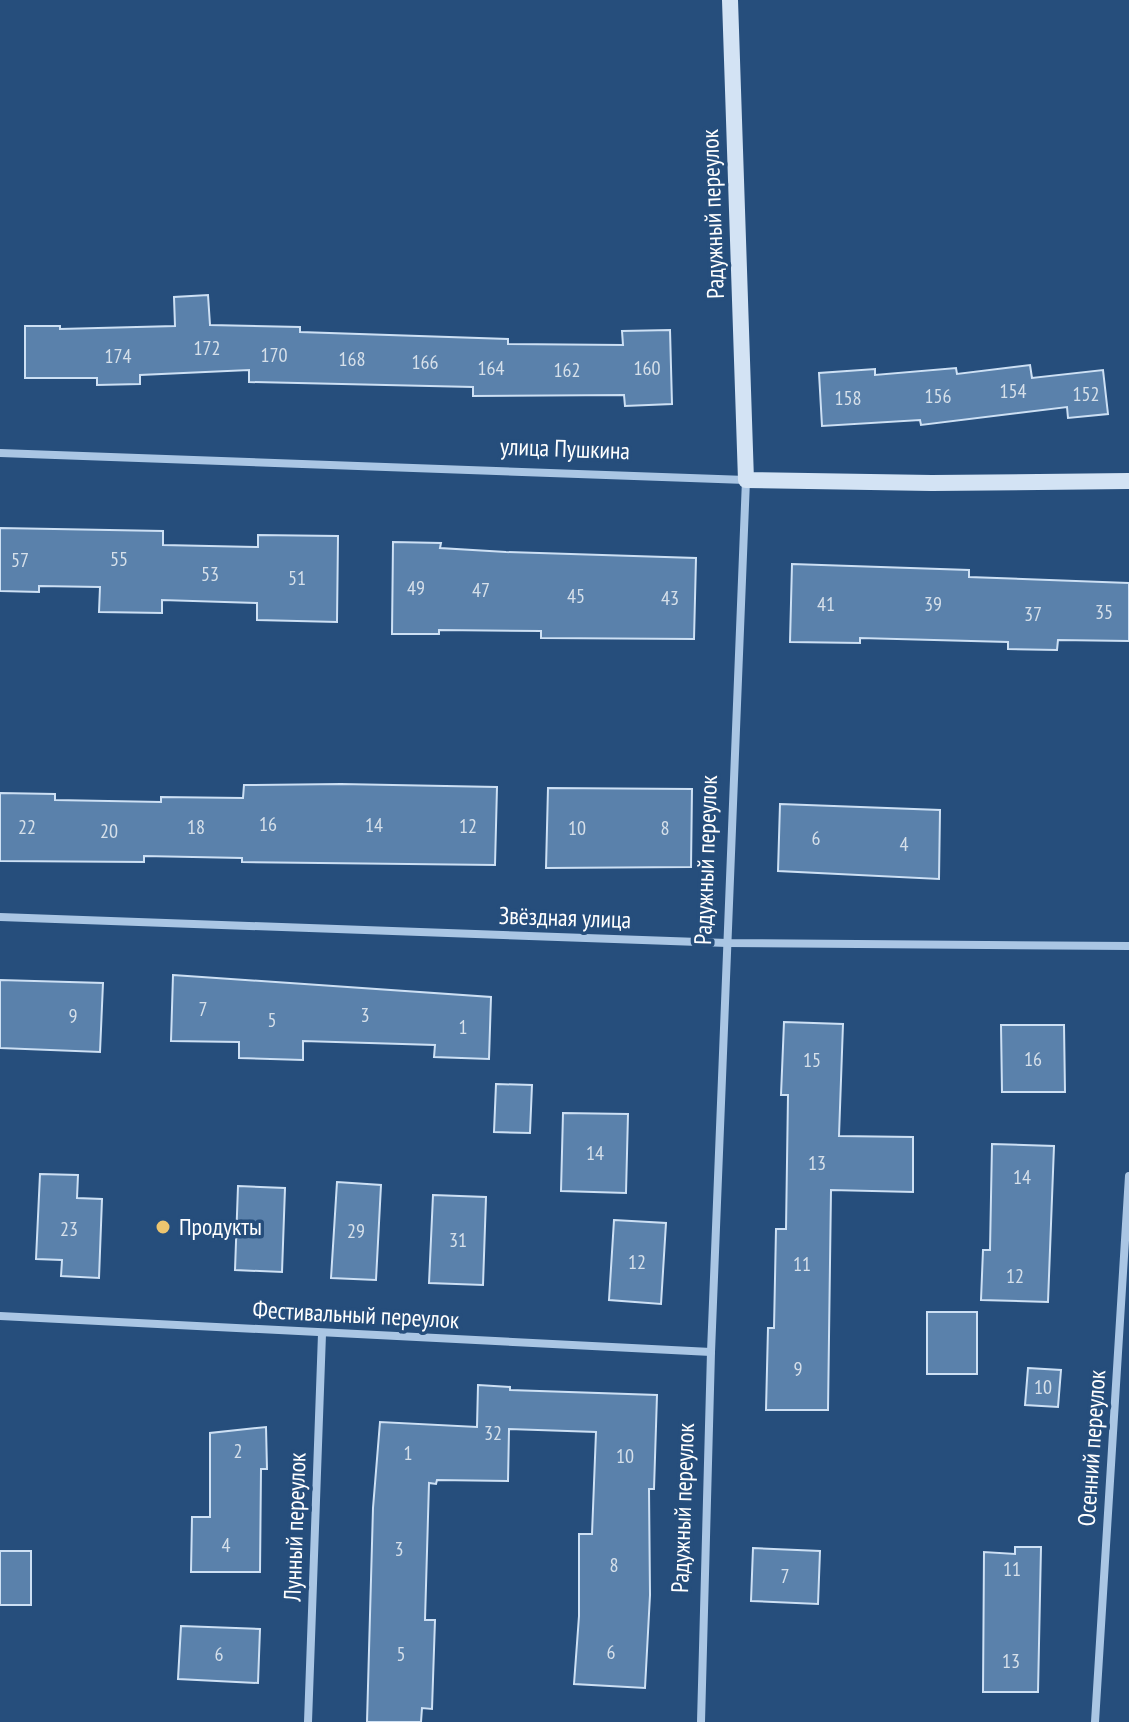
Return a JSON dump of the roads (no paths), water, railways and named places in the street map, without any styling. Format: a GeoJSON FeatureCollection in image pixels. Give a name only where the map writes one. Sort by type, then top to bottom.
{"type":"FeatureCollection","features":[{"type":"Feature","properties":{"kind":"street","name":"Радужный переулок"},"geometry":{"type":"LineString","coordinates":[[701,1722],[711,1352],[746,480],[730,0]]}},
{"type":"Feature","properties":{"kind":"street","name":"улица Пушкина"},"geometry":{"type":"LineString","coordinates":[[0,453],[746,480],[932,483],[1129,481]]}},
{"type":"Feature","properties":{"kind":"street","name":"Звёздная улица"},"geometry":{"type":"LineString","coordinates":[[0,917],[727,943],[1129,946]]}},
{"type":"Feature","properties":{"kind":"street","name":"Осенний переулок"},"geometry":{"type":"LineString","coordinates":[[1095,1722],[1129,1176]]}},
{"type":"Feature","properties":{"kind":"street","name":"Фестивальный переулок"},"geometry":{"type":"LineString","coordinates":[[0,1316],[711,1352]]}},
{"type":"Feature","properties":{"kind":"street","name":"Лунный переулок"},"geometry":{"type":"LineString","coordinates":[[308,1722],[322,1334]]}},
{"type":"Feature","properties":{"kind":"place","name":"Продукты"},"geometry":{"type":"Point","coordinates":[163,1227]}}]}
